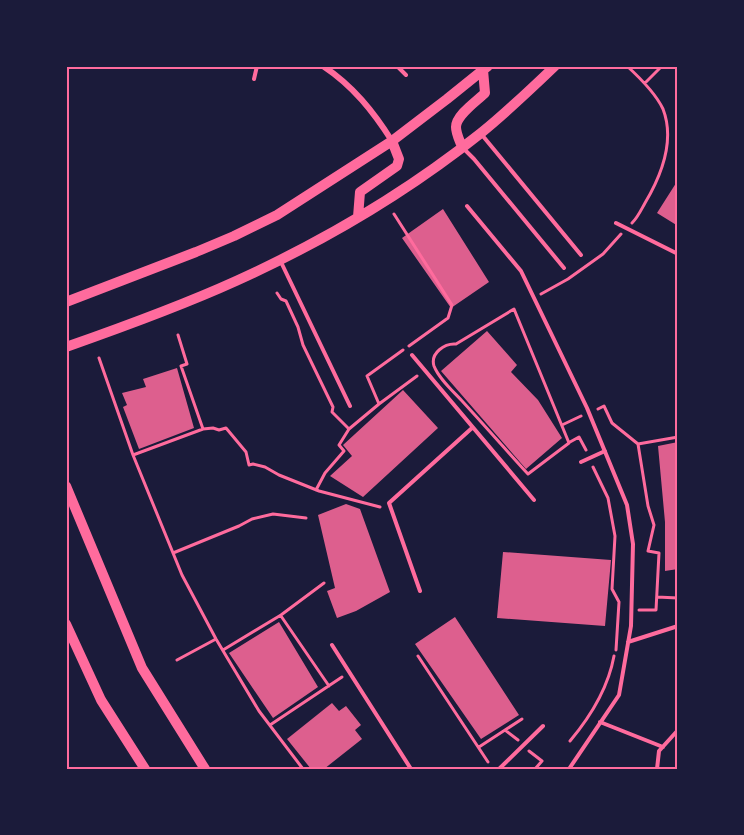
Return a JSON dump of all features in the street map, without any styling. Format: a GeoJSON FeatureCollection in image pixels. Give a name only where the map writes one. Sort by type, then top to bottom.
{"type":"FeatureCollection","features":[{"type":"Feature","properties":{"kind":"main road"},"geometry":{"type":"LineString","coordinates":[[66,347],[192,300],[280,260],[337,230],[420,177],[481,133],[555,66]]}},
{"type":"Feature","properties":{"kind":"main road"},"geometry":{"type":"LineString","coordinates":[[66,302],[196,252],[277,215],[392,141],[485,68]]}},
{"type":"Feature","properties":{"kind":"main road"},"geometry":{"type":"LineString","coordinates":[[462,147],[456,132],[456,123],[467,109],[486,93],[485,68]]}},
{"type":"Feature","properties":{"kind":"main road"},"geometry":{"type":"LineString","coordinates":[[358,217],[360,192],[397,166],[399,159],[392,141]]}},
{"type":"Feature","properties":{"kind":"main road"},"geometry":{"type":"LineString","coordinates":[[66,486],[142,668],[205,769]]}},
{"type":"Feature","properties":{"kind":"main road"},"geometry":{"type":"LineString","coordinates":[[66,624],[101,700],[145,769]]}},
{"type":"Feature","properties":{"kind":"street"},"geometry":{"type":"LineString","coordinates":[[323,66],[354,90],[380,121],[392,141]]}},
{"type":"Feature","properties":{"kind":"lane"},"geometry":{"type":"LineString","coordinates":[[254,79],[257,66]]}},
{"type":"Feature","properties":{"kind":"lane"},"geometry":{"type":"LineString","coordinates":[[397,66],[406,75]]}},
{"type":"Feature","properties":{"kind":"lane"},"geometry":{"type":"LineString","coordinates":[[481,133],[581,255]]}},
{"type":"Feature","properties":{"kind":"lane"},"geometry":{"type":"LineString","coordinates":[[462,147],[564,268]]}},
{"type":"Feature","properties":{"kind":"lane"},"geometry":{"type":"LineString","coordinates":[[467,206],[521,271],[589,412],[627,505],[633,543],[631,626],[619,694],[569,769]]}},
{"type":"Feature","properties":{"kind":"lane"},"geometry":{"type":"LineString","coordinates":[[616,223],[678,254]]}},
{"type":"Feature","properties":{"kind":"lane"},"geometry":{"type":"LineString","coordinates":[[280,260],[350,406]]}},
{"type":"Feature","properties":{"kind":"lane"},"geometry":{"type":"LineString","coordinates":[[412,355],[534,500]]}},
{"type":"Feature","properties":{"kind":"lane"},"geometry":{"type":"LineString","coordinates":[[420,591],[389,503],[472,428]]}},
{"type":"Feature","properties":{"kind":"lane"},"geometry":{"type":"LineString","coordinates":[[581,462],[605,451]]}},
{"type":"Feature","properties":{"kind":"lane"},"geometry":{"type":"LineString","coordinates":[[628,642],[678,626]]}},
{"type":"Feature","properties":{"kind":"lane"},"geometry":{"type":"LineString","coordinates":[[332,645],[411,769]]}},
{"type":"Feature","properties":{"kind":"lane"},"geometry":{"type":"LineString","coordinates":[[600,722],[663,747]]}},
{"type":"Feature","properties":{"kind":"lane"},"geometry":{"type":"LineString","coordinates":[[499,769],[543,726]]}},
{"type":"Feature","properties":{"kind":"lane"},"geometry":{"type":"LineString","coordinates":[[657,769],[659,751],[678,729]]}},
{"type":"Feature","properties":{"kind":"path"},"geometry":{"type":"LineString","coordinates":[[539,295],[568,279],[603,254],[635,219],[662,168],[667,149],[667,129],[663,109],[645,83],[627,66]]}},
{"type":"Feature","properties":{"kind":"path"},"geometry":{"type":"LineString","coordinates":[[645,83],[662,66]]}},
{"type":"Feature","properties":{"kind":"path"},"geometry":{"type":"LineString","coordinates":[[379,404],[367,376],[448,318],[452,305],[394,214]]}},
{"type":"Feature","properties":{"kind":"path"},"geometry":{"type":"LineString","coordinates":[[277,293],[281,299],[286,301],[298,327],[303,345],[333,407],[332,412],[349,429]]}},
{"type":"Feature","properties":{"kind":"path"},"geometry":{"type":"LineString","coordinates":[[569,443],[513,309],[456,344],[450,343],[437,351],[433,364],[445,382],[528,474],[579,436],[608,498],[615,537],[612,589],[619,602],[616,649],[606,684],[591,714],[570,741]]}},
{"type":"Feature","properties":{"kind":"path"},"geometry":{"type":"LineString","coordinates":[[178,335],[187,364],[181,366],[203,429]]}},
{"type":"Feature","properties":{"kind":"path"},"geometry":{"type":"LineString","coordinates":[[99,358],[134,455],[182,575],[216,639],[259,711],[303,769]]}},
{"type":"Feature","properties":{"kind":"path"},"geometry":{"type":"LineString","coordinates":[[316,490],[325,473],[344,452],[339,445],[349,429],[425,370]]}},
{"type":"Feature","properties":{"kind":"path"},"geometry":{"type":"LineString","coordinates":[[562,425],[604,406],[612,423],[638,444],[648,506],[654,525],[648,551],[659,552],[656,610],[618,609]]}},
{"type":"Feature","properties":{"kind":"path"},"geometry":{"type":"LineString","coordinates":[[134,455],[203,429],[226,428],[246,452],[249,465],[265,467],[316,490],[380,507]]}},
{"type":"Feature","properties":{"kind":"path"},"geometry":{"type":"LineString","coordinates":[[638,444],[678,437]]}},
{"type":"Feature","properties":{"kind":"path"},"geometry":{"type":"LineString","coordinates":[[173,553],[252,519],[273,514],[306,518]]}},
{"type":"Feature","properties":{"kind":"path"},"geometry":{"type":"LineString","coordinates":[[223,651],[281,615],[324,583]]}},
{"type":"Feature","properties":{"kind":"path"},"geometry":{"type":"LineString","coordinates":[[657,597],[678,598]]}},
{"type":"Feature","properties":{"kind":"path"},"geometry":{"type":"LineString","coordinates":[[281,615],[329,686]]}},
{"type":"Feature","properties":{"kind":"path"},"geometry":{"type":"LineString","coordinates":[[177,660],[216,639]]}},
{"type":"Feature","properties":{"kind":"path"},"geometry":{"type":"LineString","coordinates":[[418,656],[488,762]]}},
{"type":"Feature","properties":{"kind":"path"},"geometry":{"type":"LineString","coordinates":[[270,725],[349,672]]}},
{"type":"Feature","properties":{"kind":"path"},"geometry":{"type":"LineString","coordinates":[[479,747],[522,719]]}},
{"type":"Feature","properties":{"kind":"building"},"geometry":{"type":"Polygon","coordinates":[[[678,180],[678,226],[657,213],[678,180]]]}},
{"type":"Feature","properties":{"kind":"building"},"geometry":{"type":"Polygon","coordinates":[[[443,209],[489,282],[451,308],[402,238],[443,209]]]}},
{"type":"Feature","properties":{"kind":"building"},"geometry":{"type":"Polygon","coordinates":[[[487,331],[517,365],[511,372],[538,400],[562,438],[526,469],[441,371],[487,331]]]}},
{"type":"Feature","properties":{"kind":"building"},"geometry":{"type":"Polygon","coordinates":[[[177,368],[194,428],[139,449],[123,407],[127,405],[122,393],[146,387],[143,379],[177,368]]]}},
{"type":"Feature","properties":{"kind":"building"},"geometry":{"type":"Polygon","coordinates":[[[403,390],[438,428],[363,497],[330,476],[352,456],[343,445],[403,390]]]}},
{"type":"Feature","properties":{"kind":"building"},"geometry":{"type":"Polygon","coordinates":[[[678,442],[678,569],[665,571],[665,522],[658,446],[678,442]]]}},
{"type":"Feature","properties":{"kind":"building"},"geometry":{"type":"Polygon","coordinates":[[[346,504],[360,509],[390,592],[356,611],[337,618],[327,591],[335,588],[318,515],[346,504]]]}},
{"type":"Feature","properties":{"kind":"building"},"geometry":{"type":"Polygon","coordinates":[[[503,552],[611,560],[605,626],[497,618],[503,552]]]}},
{"type":"Feature","properties":{"kind":"building"},"geometry":{"type":"Polygon","coordinates":[[[455,617],[519,715],[481,739],[415,644],[455,617]]]}},
{"type":"Feature","properties":{"kind":"building"},"geometry":{"type":"Polygon","coordinates":[[[279,622],[318,687],[273,718],[229,653],[279,622]]]}},
{"type":"Feature","properties":{"kind":"building"},"geometry":{"type":"Polygon","coordinates":[[[332,703],[339,711],[346,706],[361,725],[355,730],[362,739],[324,769],[311,769],[287,739],[332,703]]]}}]}
